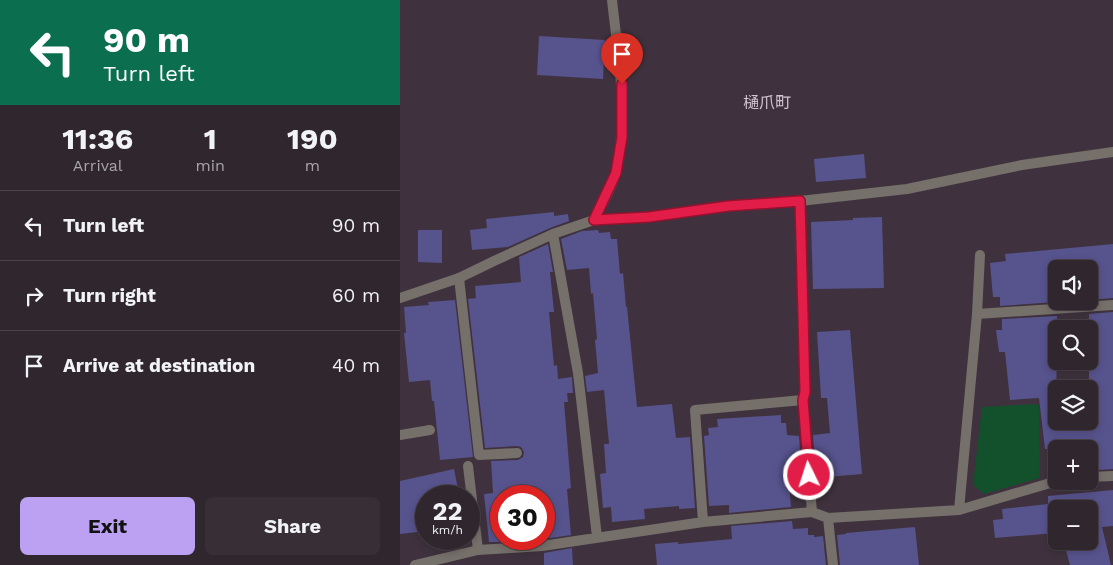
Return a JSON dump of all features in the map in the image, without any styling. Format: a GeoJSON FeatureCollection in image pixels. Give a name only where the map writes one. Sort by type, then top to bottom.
{"type":"FeatureCollection","features":[{"type":"Feature","properties":{"kind":"street"},"geometry":{"type":"LineString","coordinates":[[594,220],[616,173],[622,137],[622,84],[612,0]]}},
{"type":"Feature","properties":{"kind":"street"},"geometry":{"type":"LineString","coordinates":[[400,298],[459,278],[553,234],[594,220],[649,217],[728,206],[800,201],[908,189],[1022,165],[1113,152]]}},
{"type":"Feature","properties":{"kind":"street"},"geometry":{"type":"LineString","coordinates":[[800,201],[805,392],[803,400],[812,512]]}},
{"type":"Feature","properties":{"kind":"street"},"geometry":{"type":"LineString","coordinates":[[553,234],[578,373],[597,537]]}},
{"type":"Feature","properties":{"kind":"street"},"geometry":{"type":"LineString","coordinates":[[959,510],[977,314],[980,254]]}},
{"type":"Feature","properties":{"kind":"street"},"geometry":{"type":"LineString","coordinates":[[459,278],[478,455],[517,453]]}},
{"type":"Feature","properties":{"kind":"street"},"geometry":{"type":"LineString","coordinates":[[977,314],[1113,305]]}},
{"type":"Feature","properties":{"kind":"street"},"geometry":{"type":"LineString","coordinates":[[703,522],[695,410],[803,400]]}},
{"type":"Feature","properties":{"kind":"street"},"geometry":{"type":"LineString","coordinates":[[400,435],[430,430]]}},
{"type":"Feature","properties":{"kind":"street"},"geometry":{"type":"LineString","coordinates":[[468,466],[470,485]]}},
{"type":"Feature","properties":{"kind":"street"},"geometry":{"type":"LineString","coordinates":[[1098,477],[1113,476]]}},
{"type":"Feature","properties":{"kind":"street"},"geometry":{"type":"LineString","coordinates":[[480,550],[542,546],[703,522],[812,512],[828,518],[959,510],[1048,484]]}},
{"type":"Feature","properties":{"kind":"street"},"geometry":{"type":"LineString","coordinates":[[828,518],[833,565]]}},
{"type":"Feature","properties":{"kind":"street"},"geometry":{"type":"LineString","coordinates":[[420,564],[478,550]]}},
{"type":"Feature","properties":{"kind":"green space"},"geometry":{"type":"Polygon","coordinates":[[[1036,404],[1039,406],[1040,478],[984,494],[973,485],[982,407],[1036,404]]]}},
{"type":"Feature","properties":{"kind":"building"},"geometry":{"type":"Polygon","coordinates":[[[539,36],[605,40],[603,79],[537,75],[539,36]]]}},
{"type":"Feature","properties":{"kind":"building"},"geometry":{"type":"Polygon","coordinates":[[[864,154],[866,178],[816,182],[814,159],[864,154]]]}},
{"type":"Feature","properties":{"kind":"building"},"geometry":{"type":"Polygon","coordinates":[[[554,212],[554,216],[568,214],[569,221],[508,247],[472,250],[470,230],[487,228],[486,219],[554,212]]]}},
{"type":"Feature","properties":{"kind":"building"},"geometry":{"type":"Polygon","coordinates":[[[882,217],[884,288],[813,289],[811,222],[882,217]]]}},
{"type":"Feature","properties":{"kind":"building"},"geometry":{"type":"Polygon","coordinates":[[[418,230],[442,230],[442,263],[418,262],[418,230]]]}},
{"type":"Feature","properties":{"kind":"building"},"geometry":{"type":"Polygon","coordinates":[[[598,230],[599,233],[610,232],[611,239],[617,239],[620,274],[623,273],[637,407],[672,404],[676,438],[690,437],[695,508],[679,509],[679,506],[644,509],[645,519],[612,522],[611,507],[603,508],[600,474],[606,473],[604,444],[609,444],[604,390],[587,392],[585,376],[598,373],[593,293],[591,294],[589,268],[567,270],[561,239],[582,231],[598,230]]]}},
{"type":"Feature","properties":{"kind":"building"},"geometry":{"type":"Polygon","coordinates":[[[548,244],[553,272],[550,272],[554,312],[549,312],[554,366],[557,365],[558,379],[572,377],[573,393],[567,393],[568,402],[564,402],[571,488],[567,489],[571,535],[555,537],[555,485],[492,485],[491,461],[518,460],[523,457],[524,452],[521,447],[485,448],[468,299],[476,298],[475,286],[521,282],[519,257],[548,244]]]}},
{"type":"Feature","properties":{"kind":"building"},"geometry":{"type":"Polygon","coordinates":[[[1113,244],[1113,298],[1098,299],[1098,260],[1048,260],[1048,303],[1000,306],[1000,297],[993,297],[990,263],[1006,261],[1005,254],[1113,244]]]}},
{"type":"Feature","properties":{"kind":"building"},"geometry":{"type":"Polygon","coordinates":[[[455,300],[473,457],[440,460],[430,380],[409,382],[404,333],[406,333],[404,307],[429,305],[428,302],[455,300]]]}},
{"type":"Feature","properties":{"kind":"building"},"geometry":{"type":"Polygon","coordinates":[[[1113,312],[1113,469],[1099,470],[1098,440],[1048,440],[1048,449],[1045,449],[1039,398],[1010,400],[1005,352],[999,352],[996,330],[1002,330],[1002,319],[1057,316],[1057,320],[1048,320],[1048,370],[1057,370],[1056,380],[1048,380],[1048,430],[1098,430],[1098,380],[1089,380],[1089,370],[1098,370],[1098,320],[1089,320],[1089,314],[1113,312]]]}},
{"type":"Feature","properties":{"kind":"building"},"geometry":{"type":"Polygon","coordinates":[[[850,330],[862,474],[816,478],[813,435],[830,433],[827,398],[821,398],[817,332],[850,330]]]}},
{"type":"Feature","properties":{"kind":"building"},"geometry":{"type":"Polygon","coordinates":[[[781,415],[781,423],[786,423],[787,435],[799,436],[802,480],[798,480],[798,483],[789,484],[791,507],[729,513],[729,505],[709,506],[704,436],[709,435],[708,428],[718,427],[717,419],[781,415]]]}},
{"type":"Feature","properties":{"kind":"building"},"geometry":{"type":"Polygon","coordinates":[[[454,469],[457,485],[415,485],[415,532],[400,534],[400,481],[454,469]]]}},
{"type":"Feature","properties":{"kind":"building"},"geometry":{"type":"Polygon","coordinates":[[[1113,490],[1113,526],[1102,527],[1111,565],[1070,565],[1066,550],[1098,550],[1098,500],[1048,500],[1048,496],[1113,490]]]}},
{"type":"Feature","properties":{"kind":"building"},"geometry":{"type":"Polygon","coordinates":[[[490,493],[490,542],[489,542],[484,494],[490,493]]]}},
{"type":"Feature","properties":{"kind":"building"},"geometry":{"type":"Polygon","coordinates":[[[1048,504],[1048,534],[995,538],[993,520],[1003,519],[1002,509],[1048,504]]]}},
{"type":"Feature","properties":{"kind":"building"},"geometry":{"type":"Polygon","coordinates":[[[792,521],[793,529],[808,528],[808,535],[814,535],[814,537],[823,536],[826,565],[657,565],[655,544],[732,539],[731,526],[792,521]]]}},
{"type":"Feature","properties":{"kind":"building"},"geometry":{"type":"Polygon","coordinates":[[[915,527],[919,565],[840,565],[837,535],[915,527]]]}},
{"type":"Feature","properties":{"kind":"building"},"geometry":{"type":"Polygon","coordinates":[[[572,548],[573,565],[544,565],[544,553],[572,548]]]}},
{"type":"Feature","properties":{"kind":"district","name":"樋爪町"},"geometry":{"type":"Point","coordinates":[767,102]}},
{"type":"Feature","properties":{"kind":"route"},"geometry":{"type":"LineString","coordinates":[[622,84],[622,137],[616,173],[594,220],[649,217],[728,206],[800,201],[805,392],[803,400],[809,475]]}}]}
